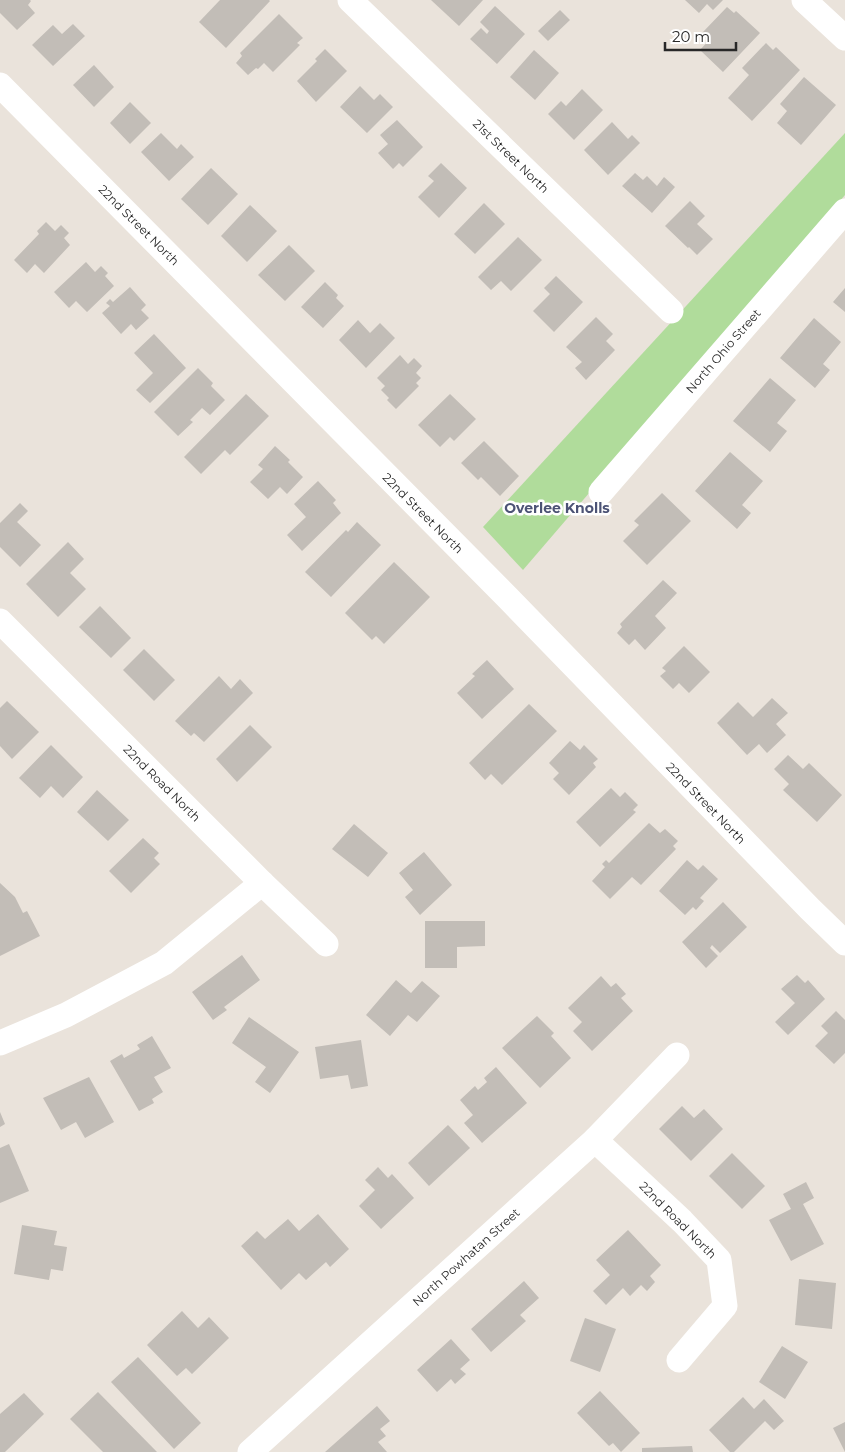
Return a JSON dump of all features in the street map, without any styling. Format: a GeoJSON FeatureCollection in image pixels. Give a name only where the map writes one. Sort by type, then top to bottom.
{"type":"FeatureCollection","features":[{"type":"Feature","properties":{"kind":"street","name":"21st Street North"},"geometry":{"type":"LineString","coordinates":[[350,0],[671,311]]}},
{"type":"Feature","properties":{"kind":"street"},"geometry":{"type":"LineString","coordinates":[[804,0],[845,38]]}},
{"type":"Feature","properties":{"kind":"street","name":"22nd Street North"},"geometry":{"type":"LineString","coordinates":[[0,85],[494,584],[845,943]]}},
{"type":"Feature","properties":{"kind":"street","name":"North Ohio Street"},"geometry":{"type":"LineString","coordinates":[[601,492],[845,211]]}},
{"type":"Feature","properties":{"kind":"street","name":"22nd Road North"},"geometry":{"type":"LineString","coordinates":[[0,621],[262,883],[326,944]]}},
{"type":"Feature","properties":{"kind":"street"},"geometry":{"type":"LineString","coordinates":[[0,1043],[66,1015],[164,963],[262,883]]}},
{"type":"Feature","properties":{"kind":"street","name":"North Powhatan Street"},"geometry":{"type":"LineString","coordinates":[[250,1452],[595,1140],[677,1055]]}},
{"type":"Feature","properties":{"kind":"street","name":"22nd Road North"},"geometry":{"type":"LineString","coordinates":[[595,1140],[682,1221],[719,1260],[725,1306],[679,1360]]}},
{"type":"Feature","properties":{"kind":"green space"},"geometry":{"type":"Polygon","coordinates":[[[845,133],[845,195],[523,570],[483,527],[845,133]]]}},
{"type":"Feature","properties":{"kind":"building"},"geometry":{"type":"Polygon","coordinates":[[[0,0],[30,0],[28,5],[35,13],[17,30],[0,13],[0,0]]]}},
{"type":"Feature","properties":{"kind":"building"},"geometry":{"type":"Polygon","coordinates":[[[220,0],[270,1],[226,48],[199,22],[220,0]]]}},
{"type":"Feature","properties":{"kind":"building"},"geometry":{"type":"Polygon","coordinates":[[[431,0],[483,0],[459,26],[431,0]]]}},
{"type":"Feature","properties":{"kind":"building"},"geometry":{"type":"Polygon","coordinates":[[[685,0],[723,0],[713,10],[707,4],[699,13],[685,0]]]}},
{"type":"Feature","properties":{"kind":"building"},"geometry":{"type":"Polygon","coordinates":[[[495,6],[525,34],[497,64],[470,39],[481,28],[487,34],[489,31],[480,22],[495,6]]]}},
{"type":"Feature","properties":{"kind":"building"},"geometry":{"type":"Polygon","coordinates":[[[727,7],[734,13],[736,11],[760,33],[723,72],[700,50],[710,39],[703,32],[727,7]]]}},
{"type":"Feature","properties":{"kind":"building"},"geometry":{"type":"Polygon","coordinates":[[[560,10],[570,20],[548,41],[538,31],[560,10]]]}},
{"type":"Feature","properties":{"kind":"building"},"geometry":{"type":"Polygon","coordinates":[[[279,14],[303,38],[297,43],[300,45],[273,72],[264,63],[248,75],[236,63],[242,56],[240,53],[279,14]]]}},
{"type":"Feature","properties":{"kind":"building"},"geometry":{"type":"Polygon","coordinates":[[[73,24],[85,36],[53,66],[32,45],[53,25],[62,34],[73,24]]]}},
{"type":"Feature","properties":{"kind":"building"},"geometry":{"type":"Polygon","coordinates":[[[766,43],[773,50],[776,47],[800,70],[752,121],[728,98],[749,75],[742,68],[766,43]]]}},
{"type":"Feature","properties":{"kind":"building"},"geometry":{"type":"Polygon","coordinates":[[[325,49],[347,71],[316,102],[297,81],[317,61],[315,59],[325,49]]]}},
{"type":"Feature","properties":{"kind":"building"},"geometry":{"type":"Polygon","coordinates":[[[534,50],[559,73],[535,100],[510,77],[534,50]]]}},
{"type":"Feature","properties":{"kind":"building"},"geometry":{"type":"Polygon","coordinates":[[[94,65],[114,87],[94,107],[73,85],[94,65]]]}},
{"type":"Feature","properties":{"kind":"building"},"geometry":{"type":"Polygon","coordinates":[[[804,77],[836,105],[801,145],[777,123],[787,111],[780,104],[804,77]]]}},
{"type":"Feature","properties":{"kind":"building"},"geometry":{"type":"Polygon","coordinates":[[[360,86],[374,100],[380,94],[393,107],[367,133],[340,107],[360,86]]]}},
{"type":"Feature","properties":{"kind":"building"},"geometry":{"type":"Polygon","coordinates":[[[582,89],[603,110],[574,140],[548,114],[561,101],[566,106],[582,89]]]}},
{"type":"Feature","properties":{"kind":"building"},"geometry":{"type":"Polygon","coordinates":[[[130,102],[151,123],[130,144],[110,123],[130,102]]]}},
{"type":"Feature","properties":{"kind":"building"},"geometry":{"type":"Polygon","coordinates":[[[397,120],[423,147],[403,167],[399,163],[393,169],[378,153],[388,144],[380,135],[397,120]]]}},
{"type":"Feature","properties":{"kind":"building"},"geometry":{"type":"Polygon","coordinates":[[[612,122],[628,139],[632,135],[640,143],[608,175],[584,150],[612,122]]]}},
{"type":"Feature","properties":{"kind":"building"},"geometry":{"type":"Polygon","coordinates":[[[161,133],[177,149],[181,144],[194,157],[169,181],[141,152],[161,133]]]}},
{"type":"Feature","properties":{"kind":"building"},"geometry":{"type":"Polygon","coordinates":[[[441,163],[467,188],[439,218],[418,197],[434,181],[428,176],[441,163]]]}},
{"type":"Feature","properties":{"kind":"building"},"geometry":{"type":"Polygon","coordinates":[[[211,168],[238,194],[208,225],[181,199],[211,168]]]}},
{"type":"Feature","properties":{"kind":"building"},"geometry":{"type":"Polygon","coordinates":[[[635,173],[643,180],[647,176],[657,186],[664,177],[675,187],[652,213],[622,186],[635,173]]]}},
{"type":"Feature","properties":{"kind":"building"},"geometry":{"type":"Polygon","coordinates":[[[690,201],[705,216],[697,224],[713,239],[697,255],[665,226],[690,201]]]}},
{"type":"Feature","properties":{"kind":"building"},"geometry":{"type":"Polygon","coordinates":[[[484,203],[505,224],[475,254],[454,234],[484,203]]]}},
{"type":"Feature","properties":{"kind":"building"},"geometry":{"type":"Polygon","coordinates":[[[250,205],[277,231],[247,262],[221,236],[250,205]]]}},
{"type":"Feature","properties":{"kind":"building"},"geometry":{"type":"Polygon","coordinates":[[[46,222],[55,231],[61,225],[69,233],[64,238],[70,245],[44,273],[35,264],[27,273],[14,260],[39,234],[37,231],[46,222]]]}},
{"type":"Feature","properties":{"kind":"building"},"geometry":{"type":"Polygon","coordinates":[[[518,237],[542,260],[511,291],[501,281],[491,290],[478,277],[518,237]]]}},
{"type":"Feature","properties":{"kind":"building"},"geometry":{"type":"Polygon","coordinates":[[[289,245],[315,271],[285,301],[258,275],[289,245]]]}},
{"type":"Feature","properties":{"kind":"building"},"geometry":{"type":"Polygon","coordinates":[[[86,262],[95,272],[101,266],[108,273],[105,276],[114,286],[87,312],[76,301],[69,308],[54,292],[86,262]]]}},
{"type":"Feature","properties":{"kind":"building"},"geometry":{"type":"Polygon","coordinates":[[[556,276],[583,302],[554,332],[533,311],[550,294],[544,288],[556,276]]]}},
{"type":"Feature","properties":{"kind":"building"},"geometry":{"type":"Polygon","coordinates":[[[325,282],[338,295],[336,298],[344,306],[323,328],[301,307],[325,282]]]}},
{"type":"Feature","properties":{"kind":"building"},"geometry":{"type":"Polygon","coordinates":[[[130,287],[146,305],[141,310],[149,318],[136,330],[131,324],[121,334],[102,313],[110,306],[106,303],[110,299],[113,302],[130,287]]]}},
{"type":"Feature","properties":{"kind":"building"},"geometry":{"type":"Polygon","coordinates":[[[845,288],[845,312],[833,302],[845,288]]]}},
{"type":"Feature","properties":{"kind":"building"},"geometry":{"type":"Polygon","coordinates":[[[596,317],[613,334],[606,341],[615,350],[586,380],[575,368],[582,362],[566,347],[596,317]]]}},
{"type":"Feature","properties":{"kind":"building"},"geometry":{"type":"Polygon","coordinates":[[[814,318],[841,342],[823,364],[830,370],[815,388],[780,358],[814,318]]]}},
{"type":"Feature","properties":{"kind":"building"},"geometry":{"type":"Polygon","coordinates":[[[358,320],[370,333],[380,323],[395,338],[366,368],[339,340],[358,320]]]}},
{"type":"Feature","properties":{"kind":"building"},"geometry":{"type":"Polygon","coordinates":[[[154,334],[186,368],[150,403],[136,390],[153,373],[134,353],[154,334]]]}},
{"type":"Feature","properties":{"kind":"building"},"geometry":{"type":"Polygon","coordinates":[[[400,355],[408,364],[414,358],[422,366],[416,373],[421,378],[416,383],[419,386],[396,409],[387,400],[389,398],[381,390],[385,386],[377,378],[400,355]]]}},
{"type":"Feature","properties":{"kind":"building"},"geometry":{"type":"Polygon","coordinates":[[[198,368],[213,383],[211,386],[225,400],[210,415],[202,408],[190,420],[193,422],[178,436],[154,412],[198,368]]]}},
{"type":"Feature","properties":{"kind":"building"},"geometry":{"type":"Polygon","coordinates":[[[770,378],[796,400],[777,423],[787,431],[770,452],[733,421],[770,378]]]}},
{"type":"Feature","properties":{"kind":"building"},"geometry":{"type":"Polygon","coordinates":[[[246,394],[269,416],[230,455],[225,450],[201,474],[184,457],[246,394]]]}},
{"type":"Feature","properties":{"kind":"building"},"geometry":{"type":"Polygon","coordinates":[[[450,394],[476,419],[454,441],[450,437],[440,447],[418,425],[450,394]]]}},
{"type":"Feature","properties":{"kind":"building"},"geometry":{"type":"Polygon","coordinates":[[[484,441],[519,476],[500,496],[481,477],[478,480],[461,463],[484,441]]]}},
{"type":"Feature","properties":{"kind":"building"},"geometry":{"type":"Polygon","coordinates":[[[275,446],[290,460],[288,462],[303,477],[287,494],[280,487],[268,499],[250,482],[263,469],[258,465],[275,446]]]}},
{"type":"Feature","properties":{"kind":"building"},"geometry":{"type":"Polygon","coordinates":[[[730,452],[763,481],[742,505],[751,513],[737,529],[695,491],[730,452]]]}},
{"type":"Feature","properties":{"kind":"building"},"geometry":{"type":"Polygon","coordinates":[[[318,481],[336,500],[333,503],[341,513],[302,551],[287,535],[306,517],[294,504],[318,481]]]}},
{"type":"Feature","properties":{"kind":"building"},"geometry":{"type":"Polygon","coordinates":[[[662,493],[691,521],[647,565],[623,541],[639,525],[634,521],[662,493]]]}},
{"type":"Feature","properties":{"kind":"building"},"geometry":{"type":"Polygon","coordinates":[[[20,503],[28,511],[17,522],[41,545],[20,567],[0,547],[0,523],[20,503]]]}},
{"type":"Feature","properties":{"kind":"building"},"geometry":{"type":"Polygon","coordinates":[[[357,522],[381,545],[331,597],[305,572],[346,530],[348,532],[357,522]]]}},
{"type":"Feature","properties":{"kind":"building"},"geometry":{"type":"Polygon","coordinates":[[[68,542],[84,559],[70,573],[86,589],[58,617],[26,584],[68,542]]]}},
{"type":"Feature","properties":{"kind":"building"},"geometry":{"type":"Polygon","coordinates":[[[394,562],[430,597],[384,644],[376,636],[372,640],[345,613],[394,562]]]}},
{"type":"Feature","properties":{"kind":"building"},"geometry":{"type":"Polygon","coordinates":[[[663,580],[677,593],[655,616],[666,628],[645,650],[635,639],[629,645],[617,633],[622,627],[620,624],[663,580]]]}},
{"type":"Feature","properties":{"kind":"building"},"geometry":{"type":"Polygon","coordinates":[[[100,606],[131,638],[111,658],[79,627],[100,606]]]}},
{"type":"Feature","properties":{"kind":"building"},"geometry":{"type":"Polygon","coordinates":[[[684,646],[710,672],[689,693],[679,683],[673,689],[660,676],[666,671],[662,668],[684,646]]]}},
{"type":"Feature","properties":{"kind":"building"},"geometry":{"type":"Polygon","coordinates":[[[144,649],[175,680],[154,701],[123,670],[144,649]]]}},
{"type":"Feature","properties":{"kind":"building"},"geometry":{"type":"Polygon","coordinates":[[[487,660],[514,689],[482,719],[457,693],[475,676],[472,674],[487,660]]]}},
{"type":"Feature","properties":{"kind":"building"},"geometry":{"type":"Polygon","coordinates":[[[219,676],[231,689],[240,679],[253,693],[204,742],[194,733],[191,736],[175,721],[219,676]]]}},
{"type":"Feature","properties":{"kind":"building"},"geometry":{"type":"Polygon","coordinates":[[[772,698],[788,713],[776,724],[786,735],[767,753],[759,744],[747,755],[717,723],[738,702],[753,717],[772,698]]]}},
{"type":"Feature","properties":{"kind":"building"},"geometry":{"type":"Polygon","coordinates":[[[7,701],[39,732],[12,759],[0,746],[0,708],[7,701]]]}},
{"type":"Feature","properties":{"kind":"building"},"geometry":{"type":"Polygon","coordinates":[[[529,704],[557,731],[502,785],[491,774],[485,780],[469,763],[529,704]]]}},
{"type":"Feature","properties":{"kind":"building"},"geometry":{"type":"Polygon","coordinates":[[[250,725],[272,747],[237,782],[216,759],[250,725]]]}},
{"type":"Feature","properties":{"kind":"building"},"geometry":{"type":"Polygon","coordinates":[[[570,741],[580,750],[584,745],[598,759],[593,763],[596,767],[569,795],[553,779],[559,773],[549,763],[570,741]]]}},
{"type":"Feature","properties":{"kind":"building"},"geometry":{"type":"Polygon","coordinates":[[[51,745],[83,777],[63,798],[51,786],[40,798],[19,778],[51,745]]]}},
{"type":"Feature","properties":{"kind":"building"},"geometry":{"type":"Polygon","coordinates":[[[788,755],[803,769],[809,763],[842,795],[817,822],[783,790],[789,784],[774,769],[788,755]]]}},
{"type":"Feature","properties":{"kind":"building"},"geometry":{"type":"Polygon","coordinates":[[[611,788],[620,797],[625,792],[638,805],[633,810],[636,812],[600,847],[576,822],[611,788]]]}},
{"type":"Feature","properties":{"kind":"building"},"geometry":{"type":"Polygon","coordinates":[[[97,790],[129,820],[108,841],[77,812],[97,790]]]}},
{"type":"Feature","properties":{"kind":"building"},"geometry":{"type":"Polygon","coordinates":[[[649,823],[660,833],[665,829],[678,841],[673,846],[676,849],[641,885],[632,877],[610,899],[592,881],[605,867],[602,864],[606,860],[609,863],[649,823]]]}},
{"type":"Feature","properties":{"kind":"building"},"geometry":{"type":"Polygon","coordinates":[[[354,824],[388,853],[368,877],[332,849],[354,824]]]}},
{"type":"Feature","properties":{"kind":"building"},"geometry":{"type":"Polygon","coordinates":[[[143,838],[159,853],[154,858],[160,864],[131,893],[109,871],[143,838]]]}},
{"type":"Feature","properties":{"kind":"building"},"geometry":{"type":"Polygon","coordinates":[[[424,852],[452,885],[420,915],[405,897],[413,890],[399,873],[424,852]]]}},
{"type":"Feature","properties":{"kind":"building"},"geometry":{"type":"Polygon","coordinates":[[[687,860],[698,870],[703,865],[718,879],[700,898],[704,901],[696,910],[693,907],[685,915],[659,891],[687,860]]]}},
{"type":"Feature","properties":{"kind":"building"},"geometry":{"type":"Polygon","coordinates":[[[0,883],[15,897],[23,913],[27,911],[40,936],[0,956],[0,883]]]}},
{"type":"Feature","properties":{"kind":"building"},"geometry":{"type":"Polygon","coordinates":[[[723,902],[747,927],[720,953],[712,945],[710,948],[718,956],[706,968],[682,942],[723,902]]]}},
{"type":"Feature","properties":{"kind":"building"},"geometry":{"type":"Polygon","coordinates":[[[425,921],[485,921],[485,946],[457,947],[457,968],[425,968],[425,921]]]}},
{"type":"Feature","properties":{"kind":"building"},"geometry":{"type":"Polygon","coordinates":[[[242,955],[260,980],[224,1007],[227,1010],[213,1020],[192,992],[242,955]]]}},
{"type":"Feature","properties":{"kind":"building"},"geometry":{"type":"Polygon","coordinates":[[[797,975],[805,983],[808,980],[825,999],[788,1035],[775,1022],[795,1003],[781,989],[797,975]]]}},
{"type":"Feature","properties":{"kind":"building"},"geometry":{"type":"Polygon","coordinates":[[[601,976],[611,987],[616,983],[626,994],[621,998],[633,1011],[592,1051],[573,1031],[582,1022],[568,1008],[601,976]]]}},
{"type":"Feature","properties":{"kind":"building"},"geometry":{"type":"Polygon","coordinates":[[[396,980],[411,993],[422,981],[440,996],[417,1022],[408,1015],[390,1036],[366,1015],[396,980]]]}},
{"type":"Feature","properties":{"kind":"building"},"geometry":{"type":"Polygon","coordinates":[[[836,1011],[845,1020],[845,1053],[834,1064],[815,1046],[828,1033],[821,1026],[836,1011]]]}},
{"type":"Feature","properties":{"kind":"building"},"geometry":{"type":"Polygon","coordinates":[[[537,1016],[554,1033],[551,1036],[571,1058],[540,1088],[502,1048],[537,1016]]]}},
{"type":"Feature","properties":{"kind":"building"},"geometry":{"type":"Polygon","coordinates":[[[249,1017],[299,1052],[270,1093],[255,1082],[266,1067],[232,1043],[249,1017]]]}},
{"type":"Feature","properties":{"kind":"building"},"geometry":{"type":"Polygon","coordinates":[[[152,1036],[171,1068],[154,1077],[163,1092],[152,1099],[154,1103],[139,1111],[110,1061],[122,1054],[124,1058],[140,1049],[137,1045],[152,1036]]]}},
{"type":"Feature","properties":{"kind":"building"},"geometry":{"type":"Polygon","coordinates":[[[361,1040],[368,1086],[351,1089],[348,1075],[320,1079],[315,1047],[361,1040]]]}},
{"type":"Feature","properties":{"kind":"building"},"geometry":{"type":"Polygon","coordinates":[[[496,1067],[527,1103],[482,1143],[464,1123],[473,1115],[460,1100],[475,1086],[478,1090],[487,1082],[484,1078],[496,1067]]]}},
{"type":"Feature","properties":{"kind":"building"},"geometry":{"type":"Polygon","coordinates":[[[89,1077],[114,1122],[85,1138],[76,1122],[61,1130],[43,1098],[89,1077]]]}},
{"type":"Feature","properties":{"kind":"building"},"geometry":{"type":"Polygon","coordinates":[[[682,1106],[694,1118],[704,1109],[723,1129],[691,1161],[659,1129],[682,1106]]]}},
{"type":"Feature","properties":{"kind":"building"},"geometry":{"type":"Polygon","coordinates":[[[0,1112],[5,1124],[0,1127],[0,1112]]]}},
{"type":"Feature","properties":{"kind":"building"},"geometry":{"type":"Polygon","coordinates":[[[448,1125],[470,1148],[429,1186],[408,1163],[448,1125]]]}},
{"type":"Feature","properties":{"kind":"building"},"geometry":{"type":"Polygon","coordinates":[[[9,1144],[29,1191],[0,1203],[0,1148],[9,1144]]]}},
{"type":"Feature","properties":{"kind":"building"},"geometry":{"type":"Polygon","coordinates":[[[732,1153],[765,1186],[742,1209],[709,1176],[732,1153]]]}},
{"type":"Feature","properties":{"kind":"building"},"geometry":{"type":"Polygon","coordinates":[[[378,1167],[388,1178],[392,1174],[414,1198],[381,1229],[359,1206],[375,1190],[365,1180],[378,1167]]]}},
{"type":"Feature","properties":{"kind":"building"},"geometry":{"type":"Polygon","coordinates":[[[806,1182],[814,1198],[803,1204],[824,1244],[791,1261],[769,1220],[791,1209],[783,1194],[806,1182]]]}},
{"type":"Feature","properties":{"kind":"building"},"geometry":{"type":"Polygon","coordinates":[[[318,1214],[349,1249],[330,1267],[326,1262],[306,1280],[299,1273],[281,1290],[241,1246],[257,1231],[265,1239],[288,1219],[299,1231],[318,1214]]]}},
{"type":"Feature","properties":{"kind":"building"},"geometry":{"type":"Polygon","coordinates":[[[22,1225],[57,1231],[54,1245],[67,1247],[63,1271],[51,1269],[49,1280],[14,1274],[22,1225]]]}},
{"type":"Feature","properties":{"kind":"building"},"geometry":{"type":"Polygon","coordinates":[[[628,1230],[661,1265],[650,1276],[655,1282],[647,1291],[641,1285],[630,1296],[623,1288],[606,1305],[593,1291],[610,1275],[596,1260],[628,1230]]]}},
{"type":"Feature","properties":{"kind":"building"},"geometry":{"type":"Polygon","coordinates":[[[799,1279],[836,1283],[832,1329],[795,1325],[799,1279]]]}},
{"type":"Feature","properties":{"kind":"building"},"geometry":{"type":"Polygon","coordinates":[[[524,1281],[539,1298],[520,1315],[526,1321],[491,1352],[471,1329],[524,1281]]]}},
{"type":"Feature","properties":{"kind":"building"},"geometry":{"type":"Polygon","coordinates":[[[182,1311],[198,1328],[209,1317],[229,1338],[192,1374],[186,1368],[177,1376],[147,1345],[182,1311]]]}},
{"type":"Feature","properties":{"kind":"building"},"geometry":{"type":"Polygon","coordinates":[[[585,1318],[616,1329],[600,1372],[570,1361],[585,1318]]]}},
{"type":"Feature","properties":{"kind":"building"},"geometry":{"type":"Polygon","coordinates":[[[451,1339],[470,1360],[460,1369],[466,1374],[455,1384],[451,1379],[437,1392],[417,1370],[451,1339]]]}},
{"type":"Feature","properties":{"kind":"building"},"geometry":{"type":"Polygon","coordinates":[[[782,1346],[808,1362],[785,1399],[759,1382],[782,1346]]]}},
{"type":"Feature","properties":{"kind":"building"},"geometry":{"type":"Polygon","coordinates":[[[138,1357],[201,1423],[174,1449],[111,1382],[138,1357]]]}},
{"type":"Feature","properties":{"kind":"building"},"geometry":{"type":"Polygon","coordinates":[[[600,1391],[640,1433],[621,1452],[613,1443],[609,1446],[577,1413],[600,1391]]]}},
{"type":"Feature","properties":{"kind":"building"},"geometry":{"type":"Polygon","coordinates":[[[98,1392],[157,1452],[103,1452],[70,1419],[98,1392]]]}},
{"type":"Feature","properties":{"kind":"building"},"geometry":{"type":"Polygon","coordinates":[[[24,1393],[44,1414],[5,1452],[0,1452],[0,1414],[24,1393]]]}},
{"type":"Feature","properties":{"kind":"building"},"geometry":{"type":"Polygon","coordinates":[[[743,1397],[754,1409],[764,1399],[784,1421],[774,1430],[765,1421],[734,1452],[730,1452],[709,1430],[743,1397]]]}},
{"type":"Feature","properties":{"kind":"building"},"geometry":{"type":"Polygon","coordinates":[[[377,1406],[390,1421],[380,1429],[386,1436],[378,1442],[387,1452],[325,1452],[377,1406]]]}},
{"type":"Feature","properties":{"kind":"building"},"geometry":{"type":"Polygon","coordinates":[[[845,1422],[845,1452],[833,1428],[845,1422]]]}},
{"type":"Feature","properties":{"kind":"building"},"geometry":{"type":"Polygon","coordinates":[[[692,1446],[693,1452],[642,1452],[642,1448],[692,1446]]]}},
{"type":"Feature","properties":{"kind":"district","name":"Overlee Knolls"},"geometry":{"type":"Point","coordinates":[557,508]}}]}
